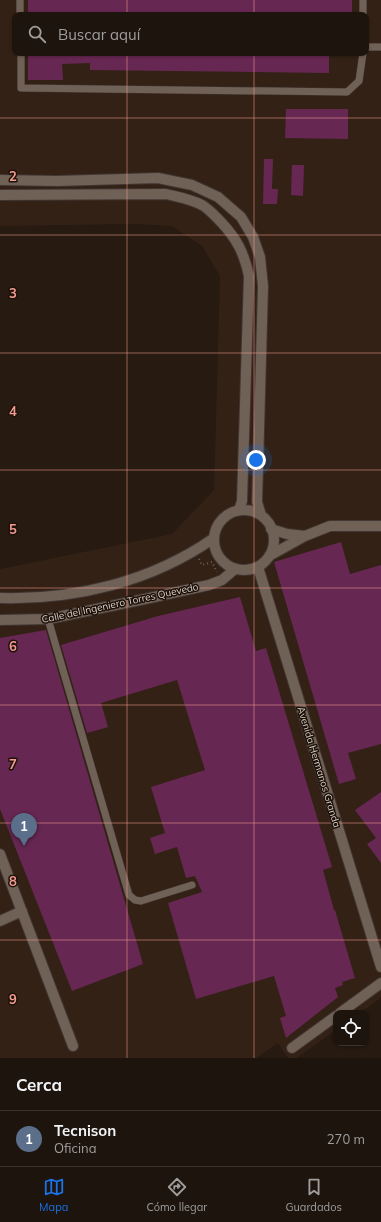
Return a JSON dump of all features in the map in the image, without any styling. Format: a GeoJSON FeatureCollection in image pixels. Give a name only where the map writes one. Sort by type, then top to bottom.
{"type":"FeatureCollection","features":[{"type":"Feature","properties":{"kind":"street"},"geometry":{"type":"LineString","coordinates":[[0,180],[158,178],[192,185],[218,196],[241,217],[253,237],[260,257],[263,286],[257,502],[261,515]]}},
{"type":"Feature","properties":{"kind":"street"},"geometry":{"type":"LineString","coordinates":[[0,195],[166,194],[184,198],[203,206],[216,216],[230,231],[243,254],[249,276],[242,501],[239,510]]}},
{"type":"Feature","properties":{"kind":"street"},"geometry":{"type":"LineString","coordinates":[[239,510],[247,510],[261,515],[269,523],[274,534],[274,546],[269,556],[258,567],[250,570],[235,569],[227,565],[217,554],[214,546],[215,530],[219,523],[224,516],[239,510]]}},
{"type":"Feature","properties":{"kind":"street"},"geometry":{"type":"LineString","coordinates":[[269,556],[305,536],[330,526],[381,526]]}},
{"type":"Feature","properties":{"kind":"street"},"geometry":{"type":"LineString","coordinates":[[272,529],[287,534],[305,536]]}},
{"type":"Feature","properties":{"kind":"street","name":"Calle del Ingeniero Torres Quevedo"},"geometry":{"type":"LineString","coordinates":[[1,599],[45,598],[88,591],[138,578],[195,551],[214,538]]}},
{"type":"Feature","properties":{"kind":"street","name":"Avenida Hermanos Granda"},"geometry":{"type":"LineString","coordinates":[[258,567],[381,967]]}},
{"type":"Feature","properties":{"kind":"street","name":"Calle del Ingeniero Torres Quevedo"},"geometry":{"type":"LineString","coordinates":[[0,620],[48,619],[209,584],[222,580],[235,569]]}},
{"type":"Feature","properties":{"kind":"street"},"geometry":{"type":"LineString","coordinates":[[0,854],[74,1046]]}},
{"type":"Feature","properties":{"kind":"street"},"geometry":{"type":"LineString","coordinates":[[0,921],[22,911]]}},
{"type":"Feature","properties":{"kind":"street"},"geometry":{"type":"LineString","coordinates":[[344,1010],[381,983]]}},
{"type":"Feature","properties":{"kind":"street"},"geometry":{"type":"LineString","coordinates":[[292,1048],[333,1018]]}},
{"type":"Feature","properties":{"kind":"lane"},"geometry":{"type":"LineString","coordinates":[[20,0],[20,12]]}},
{"type":"Feature","properties":{"kind":"lane"},"geometry":{"type":"LineString","coordinates":[[363,0],[363,12]]}},
{"type":"Feature","properties":{"kind":"lane"},"geometry":{"type":"LineString","coordinates":[[369,47],[381,47]]}},
{"type":"Feature","properties":{"kind":"lane"},"geometry":{"type":"LineString","coordinates":[[21,56],[21,88],[347,92],[359,81],[363,56]]}},
{"type":"Feature","properties":{"kind":"lane"},"geometry":{"type":"LineString","coordinates":[[48,619],[129,895],[135,900],[141,901],[192,885]]}},
{"type":"Feature","properties":{"kind":"path"},"geometry":{"type":"LineString","coordinates":[[199,559],[202,565],[212,562],[218,573]]}},
{"type":"Feature","properties":{"kind":"shaded area"},"geometry":{"type":"Polygon","coordinates":[[[0,0],[381,0],[381,998],[364,1010],[333,1010],[333,1032],[297,1058],[288,1058],[278,1043],[256,1058],[0,1058],[0,569],[172,534],[214,490],[220,276],[202,246],[172,226],[133,224],[0,226],[0,0]]]}},
{"type":"Feature","properties":{"kind":"building"},"geometry":{"type":"Polygon","coordinates":[[[28,0],[352,0],[352,12],[28,12],[28,0]]]}},
{"type":"Feature","properties":{"kind":"building"},"geometry":{"type":"Polygon","coordinates":[[[28,56],[329,56],[329,73],[90,70],[90,63],[62,64],[63,80],[28,80],[28,56]]]}},
{"type":"Feature","properties":{"kind":"building"},"geometry":{"type":"Polygon","coordinates":[[[286,109],[348,109],[348,139],[285,138],[286,109]]]}},
{"type":"Feature","properties":{"kind":"building"},"geometry":{"type":"Polygon","coordinates":[[[264,159],[273,159],[272,189],[278,189],[277,204],[263,204],[264,159]]]}},
{"type":"Feature","properties":{"kind":"building"},"geometry":{"type":"Polygon","coordinates":[[[292,165],[304,165],[303,196],[291,195],[292,165]]]}},
{"type":"Feature","properties":{"kind":"building"},"geometry":{"type":"Polygon","coordinates":[[[341,542],[350,574],[381,565],[381,744],[348,753],[356,779],[339,784],[274,562],[341,542]]]}},
{"type":"Feature","properties":{"kind":"building"},"geometry":{"type":"Polygon","coordinates":[[[240,597],[256,651],[266,648],[332,867],[323,870],[355,978],[342,982],[343,985],[335,988],[338,997],[286,1038],[280,1018],[286,1016],[274,976],[196,999],[168,903],[202,892],[195,876],[186,878],[177,847],[155,854],[150,838],[165,833],[151,787],[205,770],[177,680],[101,703],[108,727],[87,733],[61,645],[158,616],[240,597]]]}},
{"type":"Feature","properties":{"kind":"building"},"geometry":{"type":"Polygon","coordinates":[[[46,630],[143,964],[72,991],[0,809],[0,638],[46,630]]]}},
{"type":"Feature","properties":{"kind":"building"},"geometry":{"type":"Polygon","coordinates":[[[381,792],[381,863],[367,844],[376,838],[355,810],[381,792]]]}},
{"type":"Feature","properties":{"kind":"place","name":"Tecnison"},"geometry":{"type":"Point","coordinates":[24,846]}}]}
